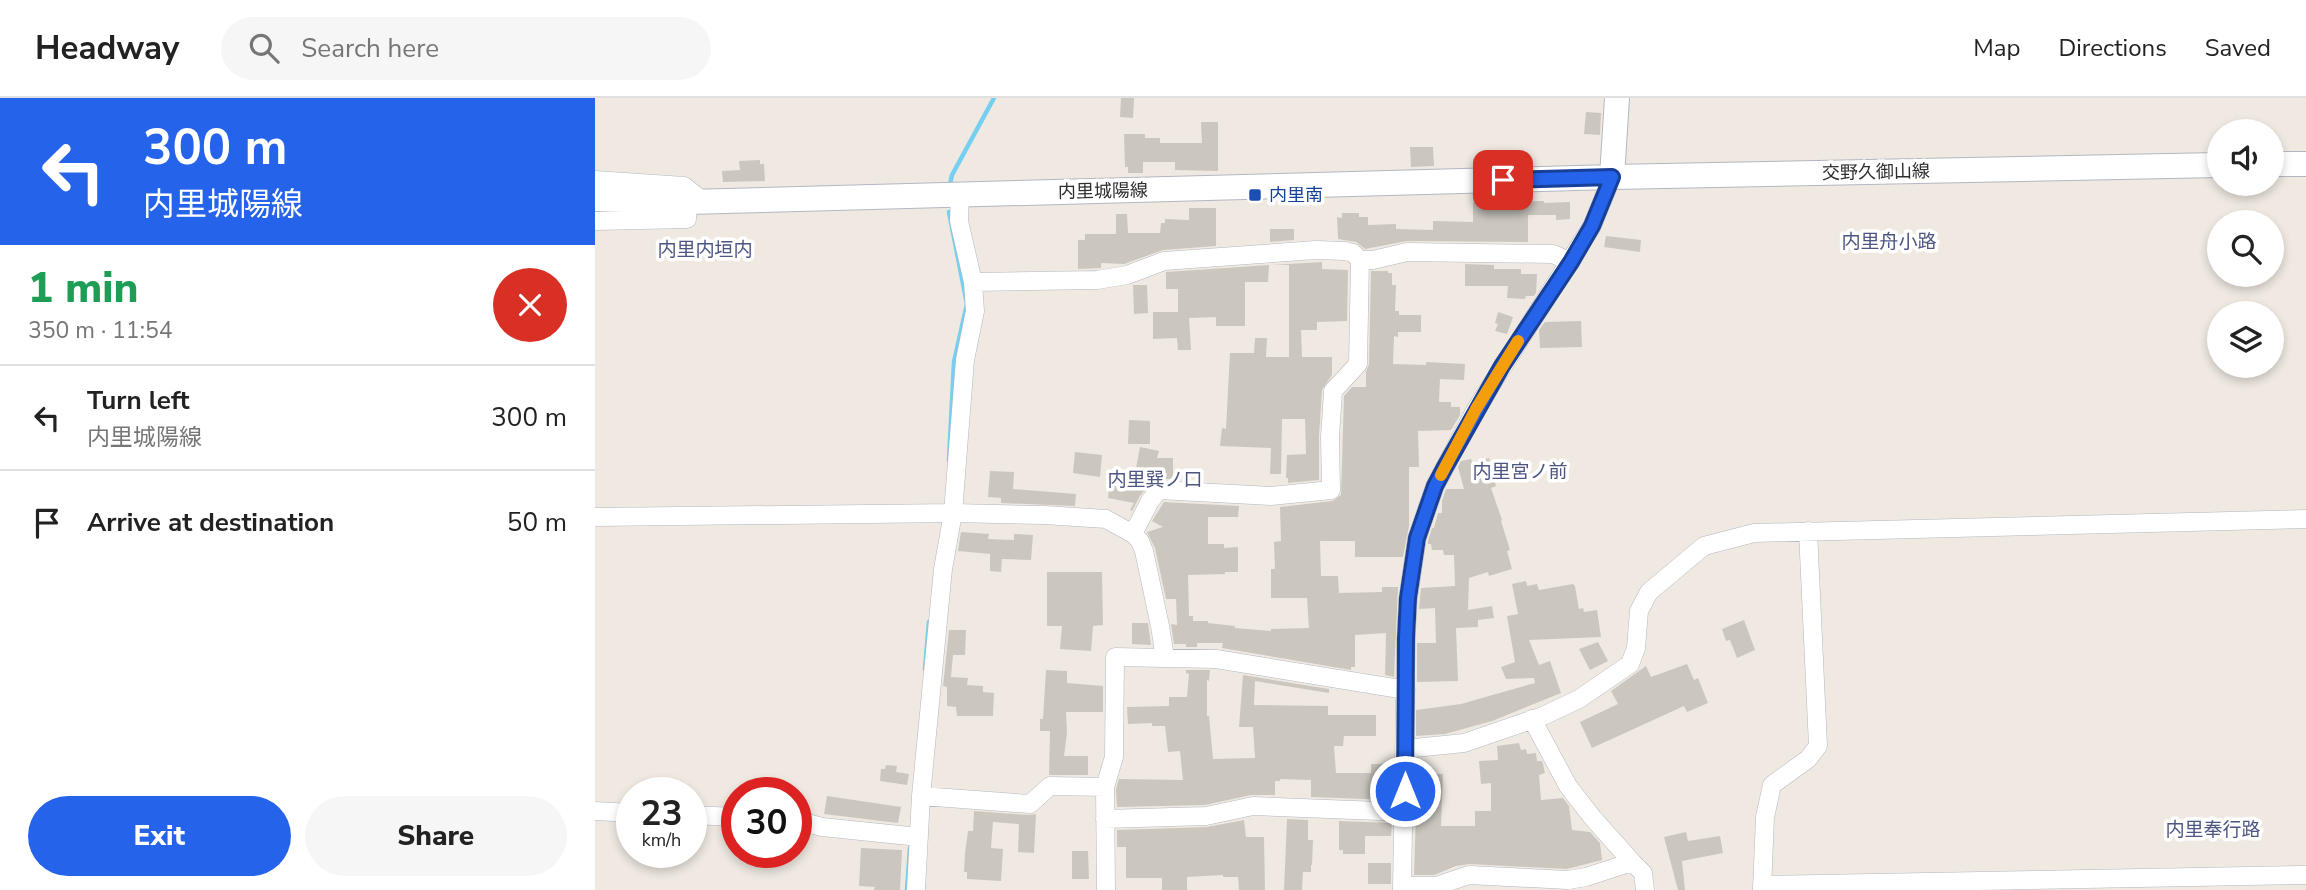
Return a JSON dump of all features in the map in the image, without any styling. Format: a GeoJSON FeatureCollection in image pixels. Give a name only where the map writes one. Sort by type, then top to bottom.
{"type":"FeatureCollection","features":[{"type":"Feature","properties":{"kind":"main road"},"geometry":{"type":"LineString","coordinates":[[1612,177],[1617,98]]}},
{"type":"Feature","properties":{"kind":"main road"},"geometry":{"type":"LineString","coordinates":[[2284,164],[2306,163]]}},
{"type":"Feature","properties":{"kind":"main road","name":"交野久御山線"},"geometry":{"type":"LineString","coordinates":[[1612,177],[2207,165]]}},
{"type":"Feature","properties":{"kind":"main road","name":"内里城陽線"},"geometry":{"type":"LineString","coordinates":[[595,199],[695,201],[1612,177]]}},
{"type":"Feature","properties":{"kind":"street"},"geometry":{"type":"LineString","coordinates":[[1612,177],[1592,226],[1502,366],[1435,486],[1417,538],[1408,598],[1402,888],[1436,886],[1469,875],[1568,880],[1632,862]]}},
{"type":"Feature","properties":{"kind":"street"},"geometry":{"type":"LineString","coordinates":[[595,180],[684,186],[695,201],[687,219],[595,221]]}},
{"type":"Feature","properties":{"kind":"street"},"geometry":{"type":"LineString","coordinates":[[916,890],[921,796],[943,569],[953,513],[965,360],[975,311],[973,282],[959,221],[960,194]]}},
{"type":"Feature","properties":{"kind":"street"},"geometry":{"type":"LineString","coordinates":[[973,282],[1097,280],[1127,275],[1164,261],[1316,250],[1345,251],[1353,253],[1360,260],[1373,260],[1407,252],[1553,254],[1571,262]]}},
{"type":"Feature","properties":{"kind":"street"},"geometry":{"type":"LineString","coordinates":[[1133,534],[1150,501],[1159,490],[1271,496],[1331,490],[1333,391],[1358,364],[1360,260]]}},
{"type":"Feature","properties":{"kind":"street"},"geometry":{"type":"LineString","coordinates":[[595,517],[953,513],[1106,519],[1140,541],[1165,658]]}},
{"type":"Feature","properties":{"kind":"street"},"geometry":{"type":"LineString","coordinates":[[1405,749],[1464,743],[1579,699],[1630,664],[1636,648],[1639,611],[1649,592],[1704,546],[1755,533],[2306,519]]}},
{"type":"Feature","properties":{"kind":"street"},"geometry":{"type":"LineString","coordinates":[[1808,531],[1818,746],[1808,759],[1772,785],[1765,817],[1762,888],[2306,875]]}},
{"type":"Feature","properties":{"kind":"street"},"geometry":{"type":"LineString","coordinates":[[1106,890],[1105,787],[1114,757],[1115,657],[1216,659],[1406,690]]}},
{"type":"Feature","properties":{"kind":"street"},"geometry":{"type":"LineString","coordinates":[[1532,719],[1568,786],[1643,873],[1646,890]]}},
{"type":"Feature","properties":{"kind":"street"},"geometry":{"type":"LineString","coordinates":[[921,796],[1030,804],[1050,786],[1105,787]]}},
{"type":"Feature","properties":{"kind":"street"},"geometry":{"type":"LineString","coordinates":[[1105,819],[1206,816],[1253,806],[1405,812]]}},
{"type":"Feature","properties":{"kind":"street"},"geometry":{"type":"LineString","coordinates":[[595,811],[616,812]]}},
{"type":"Feature","properties":{"kind":"street"},"geometry":{"type":"LineString","coordinates":[[812,824],[919,837]]}},
{"type":"Feature","properties":{"kind":"building"},"geometry":{"type":"Polygon","coordinates":[[[1121,98],[1134,98],[1133,118],[1120,117],[1121,98]]]}},
{"type":"Feature","properties":{"kind":"building"},"geometry":{"type":"Polygon","coordinates":[[[1586,112],[1601,113],[1600,135],[1584,134],[1586,112]]]}},
{"type":"Feature","properties":{"kind":"building"},"geometry":{"type":"Polygon","coordinates":[[[1201,122],[1218,122],[1218,171],[1175,170],[1175,162],[1143,162],[1143,173],[1128,173],[1128,167],[1125,167],[1124,134],[1145,134],[1145,138],[1160,138],[1160,143],[1202,143],[1201,122]]]}},
{"type":"Feature","properties":{"kind":"building"},"geometry":{"type":"Polygon","coordinates":[[[1410,147],[1433,147],[1434,166],[1411,167],[1410,147]]]}},
{"type":"Feature","properties":{"kind":"building"},"geometry":{"type":"Polygon","coordinates":[[[760,160],[760,164],[764,164],[765,181],[723,182],[722,171],[740,170],[739,161],[760,160]]]}},
{"type":"Feature","properties":{"kind":"building"},"geometry":{"type":"Polygon","coordinates":[[[1473,202],[1570,202],[1570,219],[1556,220],[1556,215],[1528,215],[1528,242],[1407,241],[1365,249],[1356,242],[1338,239],[1337,217],[1342,218],[1342,213],[1359,213],[1359,217],[1368,217],[1368,225],[1396,224],[1396,229],[1433,230],[1433,221],[1473,222],[1473,202]]]}},
{"type":"Feature","properties":{"kind":"building"},"geometry":{"type":"Polygon","coordinates":[[[1189,208],[1216,208],[1216,246],[1163,250],[1124,264],[1101,263],[1101,268],[1078,269],[1078,240],[1085,240],[1085,234],[1116,234],[1116,214],[1127,214],[1128,233],[1160,233],[1161,223],[1165,223],[1165,219],[1189,220],[1189,208]]]}},
{"type":"Feature","properties":{"kind":"building"},"geometry":{"type":"Polygon","coordinates":[[[1270,229],[1294,229],[1294,240],[1270,242],[1270,229]]]}},
{"type":"Feature","properties":{"kind":"building"},"geometry":{"type":"Polygon","coordinates":[[[1606,236],[1641,240],[1640,252],[1604,247],[1606,236]]]}},
{"type":"Feature","properties":{"kind":"building"},"geometry":{"type":"Polygon","coordinates":[[[1322,262],[1322,269],[1348,270],[1347,321],[1317,322],[1317,330],[1301,330],[1302,357],[1332,357],[1332,375],[1322,390],[1319,480],[1288,483],[1287,455],[1306,454],[1305,419],[1282,419],[1281,474],[1270,474],[1271,448],[1220,446],[1222,428],[1226,429],[1230,353],[1254,353],[1255,338],[1267,338],[1266,357],[1289,357],[1289,265],[1272,265],[1322,262]]]}},
{"type":"Feature","properties":{"kind":"building"},"geometry":{"type":"Polygon","coordinates":[[[1465,264],[1494,265],[1494,269],[1521,269],[1521,274],[1537,274],[1536,293],[1534,296],[1526,296],[1525,299],[1507,298],[1508,286],[1465,286],[1465,264]]]}},
{"type":"Feature","properties":{"kind":"building"},"geometry":{"type":"Polygon","coordinates":[[[1269,265],[1268,282],[1245,282],[1245,326],[1216,326],[1216,317],[1189,318],[1191,350],[1178,350],[1177,338],[1153,339],[1153,312],[1178,312],[1178,289],[1166,289],[1166,272],[1269,265]]]}},
{"type":"Feature","properties":{"kind":"building"},"geometry":{"type":"Polygon","coordinates":[[[1371,271],[1392,273],[1392,285],[1396,285],[1395,311],[1399,311],[1399,315],[1421,315],[1421,332],[1398,332],[1398,337],[1394,336],[1393,364],[1465,364],[1464,380],[1440,379],[1439,402],[1451,402],[1451,407],[1460,407],[1460,415],[1451,430],[1418,431],[1419,467],[1409,467],[1409,526],[1403,557],[1355,557],[1355,541],[1320,541],[1321,576],[1338,576],[1339,593],[1382,592],[1382,587],[1398,587],[1394,677],[1385,675],[1386,633],[1355,635],[1355,667],[1351,667],[1351,670],[1222,648],[1223,643],[1197,643],[1197,647],[1174,644],[1171,624],[1177,625],[1176,599],[1166,599],[1155,548],[1147,532],[1163,527],[1152,521],[1164,502],[1239,506],[1238,517],[1208,517],[1208,544],[1224,544],[1224,548],[1238,547],[1238,572],[1188,575],[1189,616],[1193,616],[1193,621],[1271,631],[1309,628],[1307,598],[1271,598],[1271,569],[1275,569],[1274,542],[1281,541],[1280,507],[1332,501],[1341,495],[1344,396],[1352,387],[1366,387],[1371,271]]]}},
{"type":"Feature","properties":{"kind":"building"},"geometry":{"type":"Polygon","coordinates":[[[1133,285],[1147,285],[1148,313],[1134,314],[1133,285]]]}},
{"type":"Feature","properties":{"kind":"building"},"geometry":{"type":"Polygon","coordinates":[[[1498,312],[1513,317],[1507,334],[1495,331],[1498,312]]]}},
{"type":"Feature","properties":{"kind":"building"},"geometry":{"type":"Polygon","coordinates":[[[1581,321],[1582,347],[1540,348],[1539,330],[1545,322],[1581,321]]]}},
{"type":"Feature","properties":{"kind":"building"},"geometry":{"type":"Polygon","coordinates":[[[1129,420],[1150,421],[1150,444],[1128,444],[1129,420]]]}},
{"type":"Feature","properties":{"kind":"building"},"geometry":{"type":"Polygon","coordinates":[[[1140,447],[1159,451],[1157,458],[1173,458],[1173,479],[1151,482],[1132,511],[1130,510],[1134,503],[1108,498],[1110,474],[1134,479],[1140,447]]]}},
{"type":"Feature","properties":{"kind":"building"},"geometry":{"type":"Polygon","coordinates":[[[1075,452],[1102,455],[1100,477],[1073,473],[1075,452]]]}},
{"type":"Feature","properties":{"kind":"building"},"geometry":{"type":"Polygon","coordinates":[[[1489,458],[1496,486],[1491,488],[1510,550],[1507,551],[1512,569],[1489,576],[1488,572],[1469,578],[1468,610],[1492,606],[1494,618],[1478,620],[1478,627],[1456,628],[1458,681],[1417,682],[1417,643],[1436,643],[1435,608],[1419,609],[1421,588],[1455,586],[1454,555],[1444,555],[1443,550],[1432,550],[1428,541],[1432,528],[1438,513],[1442,513],[1446,489],[1464,489],[1458,467],[1461,461],[1471,459],[1472,463],[1489,458]]]}},
{"type":"Feature","properties":{"kind":"building"},"geometry":{"type":"Polygon","coordinates":[[[990,471],[1014,472],[1013,489],[1076,494],[1075,506],[1001,503],[1001,498],[988,497],[990,471]]]}},
{"type":"Feature","properties":{"kind":"building"},"geometry":{"type":"Polygon","coordinates":[[[961,532],[989,534],[988,539],[1014,540],[1014,534],[1033,535],[1031,560],[1002,559],[1001,572],[990,571],[990,554],[958,551],[961,532]]]}},
{"type":"Feature","properties":{"kind":"building"},"geometry":{"type":"Polygon","coordinates":[[[1047,572],[1102,572],[1103,625],[1093,626],[1091,651],[1060,649],[1062,626],[1047,626],[1047,572]]]}},
{"type":"Feature","properties":{"kind":"building"},"geometry":{"type":"Polygon","coordinates":[[[1526,581],[1527,586],[1537,584],[1539,590],[1573,584],[1579,609],[1583,608],[1584,612],[1597,610],[1601,637],[1529,640],[1539,665],[1550,661],[1561,693],[1492,721],[1445,734],[1416,736],[1416,710],[1461,704],[1535,683],[1534,678],[1506,679],[1501,667],[1515,662],[1507,616],[1518,614],[1512,584],[1526,581]]]}},
{"type":"Feature","properties":{"kind":"building"},"geometry":{"type":"Polygon","coordinates":[[[1744,620],[1755,650],[1737,658],[1722,629],[1744,620]]]}},
{"type":"Feature","properties":{"kind":"building"},"geometry":{"type":"Polygon","coordinates":[[[1132,623],[1148,623],[1151,645],[1132,644],[1132,623]]]}},
{"type":"Feature","properties":{"kind":"building"},"geometry":{"type":"Polygon","coordinates":[[[949,630],[966,630],[965,655],[953,655],[951,677],[968,678],[967,685],[983,686],[983,692],[994,693],[993,716],[957,716],[956,707],[947,706],[947,687],[943,686],[949,630]]]}},
{"type":"Feature","properties":{"kind":"building"},"geometry":{"type":"Polygon","coordinates":[[[1598,642],[1608,661],[1590,670],[1579,649],[1598,642]]]}},
{"type":"Feature","properties":{"kind":"building"},"geometry":{"type":"Polygon","coordinates":[[[1687,664],[1694,680],[1698,678],[1708,703],[1687,712],[1684,706],[1592,748],[1580,722],[1618,704],[1611,691],[1646,666],[1651,677],[1687,664]]]}},
{"type":"Feature","properties":{"kind":"building"},"geometry":{"type":"Polygon","coordinates":[[[1046,670],[1067,671],[1067,683],[1103,686],[1103,712],[1066,712],[1064,756],[1088,756],[1088,775],[1049,775],[1050,731],[1040,731],[1046,670]]]}},
{"type":"Feature","properties":{"kind":"building"},"geometry":{"type":"Polygon","coordinates":[[[1186,670],[1210,670],[1209,681],[1207,680],[1207,716],[1213,759],[1255,758],[1253,727],[1239,727],[1243,675],[1329,689],[1329,693],[1255,681],[1254,705],[1328,706],[1328,715],[1376,715],[1376,736],[1344,736],[1343,746],[1334,746],[1336,773],[1371,773],[1371,764],[1393,767],[1392,800],[1311,797],[1311,780],[1280,779],[1275,781],[1275,795],[1251,795],[1205,805],[1117,807],[1116,789],[1119,779],[1183,780],[1180,751],[1168,752],[1165,726],[1152,726],[1152,723],[1128,724],[1127,707],[1169,706],[1169,697],[1187,697],[1189,674],[1186,670]]]}},
{"type":"Feature","properties":{"kind":"building"},"geometry":{"type":"Polygon","coordinates":[[[1519,743],[1521,750],[1526,749],[1527,754],[1536,753],[1537,761],[1542,761],[1545,773],[1539,775],[1541,800],[1563,798],[1569,806],[1572,830],[1590,832],[1600,843],[1602,860],[1567,869],[1469,864],[1434,875],[1414,875],[1415,779],[1430,779],[1430,774],[1443,774],[1441,826],[1475,826],[1475,811],[1491,811],[1491,783],[1481,784],[1479,761],[1498,760],[1497,746],[1519,743]]]}},
{"type":"Feature","properties":{"kind":"building"},"geometry":{"type":"Polygon","coordinates":[[[886,765],[897,766],[896,772],[909,774],[907,785],[880,781],[881,769],[885,769],[886,765]]]}},
{"type":"Feature","properties":{"kind":"building"},"geometry":{"type":"Polygon","coordinates":[[[827,796],[901,807],[898,823],[824,814],[827,796]]]}},
{"type":"Feature","properties":{"kind":"building"},"geometry":{"type":"Polygon","coordinates":[[[974,811],[1036,814],[1034,853],[1018,852],[1019,824],[993,822],[991,848],[1003,849],[1001,881],[967,879],[967,872],[964,872],[968,831],[973,831],[974,811]]]}},
{"type":"Feature","properties":{"kind":"building"},"geometry":{"type":"Polygon","coordinates":[[[1287,819],[1308,820],[1308,840],[1313,840],[1311,872],[1303,872],[1302,890],[1284,890],[1287,819]]]}},
{"type":"Feature","properties":{"kind":"building"},"geometry":{"type":"Polygon","coordinates":[[[1244,820],[1246,837],[1264,837],[1265,890],[1239,890],[1238,877],[1223,875],[1187,877],[1187,890],[1162,890],[1162,878],[1126,878],[1126,847],[1117,847],[1117,830],[1207,827],[1244,820]]]}},
{"type":"Feature","properties":{"kind":"building"},"geometry":{"type":"Polygon","coordinates":[[[1339,821],[1392,823],[1391,836],[1365,836],[1365,854],[1343,854],[1343,850],[1339,850],[1339,821]]]}},
{"type":"Feature","properties":{"kind":"building"},"geometry":{"type":"Polygon","coordinates":[[[1686,832],[1688,841],[1720,836],[1723,853],[1682,861],[1685,890],[1678,890],[1664,837],[1686,832]]]}},
{"type":"Feature","properties":{"kind":"building"},"geometry":{"type":"Polygon","coordinates":[[[861,848],[902,850],[900,890],[874,890],[875,887],[859,886],[861,848]]]}},
{"type":"Feature","properties":{"kind":"building"},"geometry":{"type":"Polygon","coordinates":[[[1072,851],[1088,851],[1089,879],[1072,879],[1072,851]]]}},
{"type":"Feature","properties":{"kind":"building"},"geometry":{"type":"Polygon","coordinates":[[[1368,863],[1391,863],[1391,884],[1368,884],[1368,863]]]}},
{"type":"Feature","properties":{"kind":"waterway"},"geometry":{"type":"LineString","coordinates":[[950,184],[952,175],[994,98]]}},
{"type":"Feature","properties":{"kind":"waterway"},"geometry":{"type":"LineString","coordinates":[[949,212],[967,304],[954,362],[949,460]]}},
{"type":"Feature","properties":{"kind":"waterway"},"geometry":{"type":"LineString","coordinates":[[925,669],[929,622]]}},
{"type":"Feature","properties":{"kind":"waterway"},"geometry":{"type":"LineString","coordinates":[[907,890],[910,848]]}},
{"type":"Feature","properties":{"kind":"slow traffic"},"geometry":{"type":"LineString","coordinates":[[1441,475],[1476,409],[1518,341]]}},
{"type":"Feature","properties":{"kind":"place","name":"内里南"},"geometry":{"type":"Point","coordinates":[1255,195]}},
{"type":"Feature","properties":{"kind":"district","name":"内里舟小路"},"geometry":{"type":"Point","coordinates":[1889,242]}},
{"type":"Feature","properties":{"kind":"district","name":"内里内垣内"},"geometry":{"type":"Point","coordinates":[705,250]}},
{"type":"Feature","properties":{"kind":"district","name":"内里宮ノ前"},"geometry":{"type":"Point","coordinates":[1520,472]}},
{"type":"Feature","properties":{"kind":"district","name":"内里巽ノ口"},"geometry":{"type":"Point","coordinates":[1155,480]}},
{"type":"Feature","properties":{"kind":"district","name":"内里奉行路"},"geometry":{"type":"Point","coordinates":[2213,830]}},
{"type":"Feature","properties":{"kind":"route"},"geometry":{"type":"LineString","coordinates":[[1405,791],[1406,638],[1408,598],[1417,538],[1435,486],[1476,409],[1515,344],[1571,262],[1592,226],[1612,177],[1503,180]]}}]}
